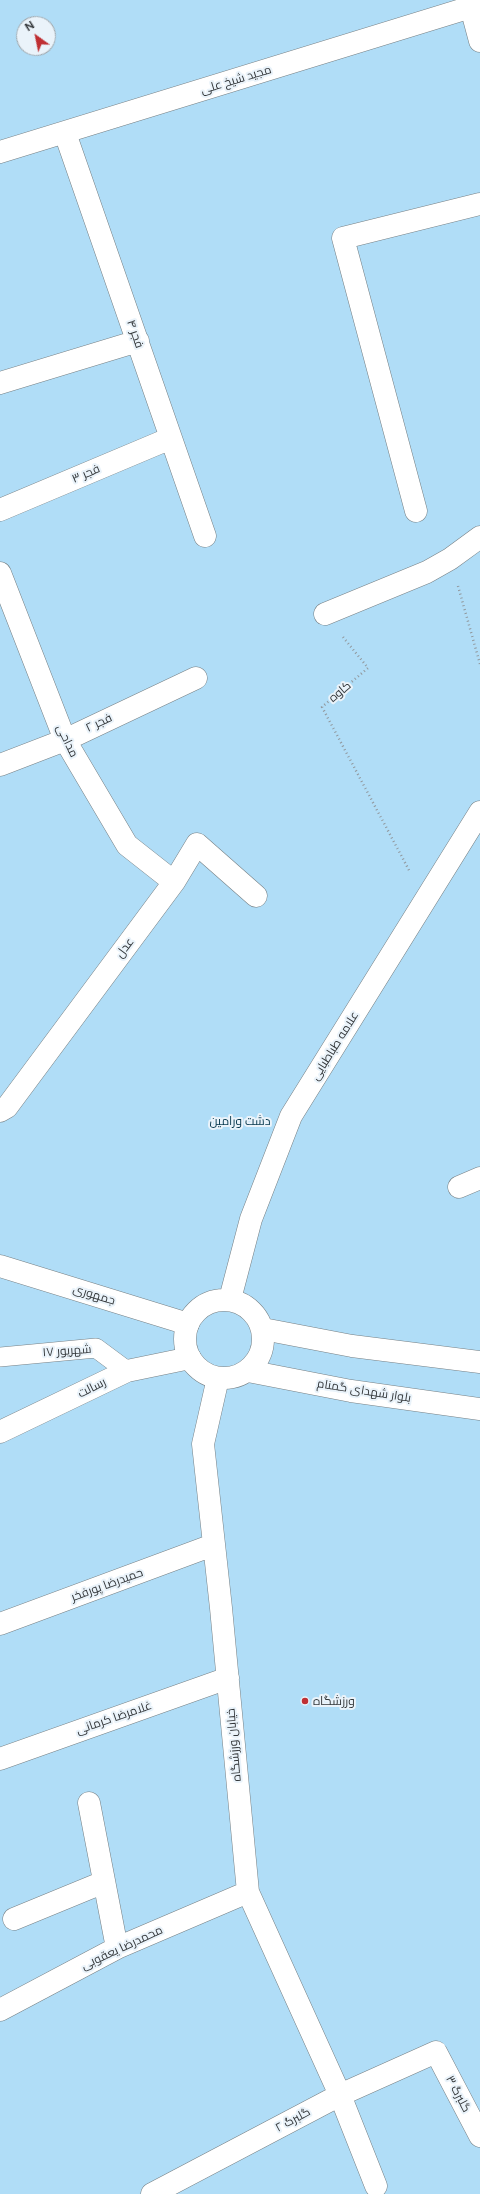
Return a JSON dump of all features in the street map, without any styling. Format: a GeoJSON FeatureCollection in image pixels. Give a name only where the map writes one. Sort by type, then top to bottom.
{"type":"FeatureCollection","features":[{"type":"Feature","properties":{"kind":"street"},"geometry":{"type":"LineString","coordinates":[[470,4],[480,41]]}},
{"type":"Feature","properties":{"kind":"street","name":"مجید شیخ علی"},"geometry":{"type":"LineString","coordinates":[[0,152],[65,133],[470,4]]}},
{"type":"Feature","properties":{"kind":"street","name":"فجر ۴"},"geometry":{"type":"LineString","coordinates":[[65,133],[205,536]]}},
{"type":"Feature","properties":{"kind":"street"},"geometry":{"type":"LineString","coordinates":[[416,511],[343,238],[480,204]]}},
{"type":"Feature","properties":{"kind":"street"},"geometry":{"type":"LineString","coordinates":[[0,383],[138,341]]}},
{"type":"Feature","properties":{"kind":"street","name":"فجر ۳"},"geometry":{"type":"LineString","coordinates":[[0,510],[171,438]]}},
{"type":"Feature","properties":{"kind":"street"},"geometry":{"type":"LineString","coordinates":[[325,614],[427,572],[450,559],[480,537]]}},
{"type":"Feature","properties":{"kind":"street","name":"مداحی"},"geometry":{"type":"LineString","coordinates":[[0,573],[64,740],[127,845],[174,882]]}},
{"type":"Feature","properties":{"kind":"street","name":"فجر ۲"},"geometry":{"type":"LineString","coordinates":[[0,765],[64,740],[196,678]]}},
{"type":"Feature","properties":{"kind":"street","name":"علامه طباطبایی"},"geometry":{"type":"LineString","coordinates":[[230,1299],[251,1219],[292,1116],[480,812]]}},
{"type":"Feature","properties":{"kind":"street","name":"عدل"},"geometry":{"type":"LineString","coordinates":[[0,1111],[7,1106],[174,882],[197,844],[256,896]]}},
{"type":"Feature","properties":{"kind":"street"},"geometry":{"type":"LineString","coordinates":[[458,1187],[480,1178]]}},
{"type":"Feature","properties":{"kind":"street","name":"جمهوری"},"geometry":{"type":"LineString","coordinates":[[0,1266],[188,1324]]}},
{"type":"Feature","properties":{"kind":"street"},"geometry":{"type":"LineString","coordinates":[[230,1299],[244,1305],[256,1315],[263,1329],[263,1344],[258,1359],[248,1371],[233,1377],[218,1378],[202,1371],[190,1358],[185,1341],[188,1324],[198,1310],[213,1301],[230,1299]]}},
{"type":"Feature","properties":{"kind":"street"},"geometry":{"type":"LineString","coordinates":[[263,1329],[352,1346],[480,1362]]}},
{"type":"Feature","properties":{"kind":"street","name":"رسالت"},"geometry":{"type":"LineString","coordinates":[[0,1432],[127,1371],[190,1358]]}},
{"type":"Feature","properties":{"kind":"street","name":"بلوار شهدای گمنام"},"geometry":{"type":"LineString","coordinates":[[248,1371],[351,1391],[480,1409]]}},
{"type":"Feature","properties":{"kind":"street","name":"خیابان ورزشگاه"},"geometry":{"type":"LineString","coordinates":[[218,1378],[203,1444],[228,1678],[248,1892],[340,2095],[376,2186]]}},
{"type":"Feature","properties":{"kind":"street","name":"حمیدرضا پورفخر"},"geometry":{"type":"LineString","coordinates":[[0,1624],[213,1545]]}},
{"type":"Feature","properties":{"kind":"street","name":"غلامرضا کرمانی"},"geometry":{"type":"LineString","coordinates":[[0,1758],[228,1678]]}},
{"type":"Feature","properties":{"kind":"street"},"geometry":{"type":"LineString","coordinates":[[89,1803],[117,1948]]}},
{"type":"Feature","properties":{"kind":"street"},"geometry":{"type":"LineString","coordinates":[[14,1919],[104,1882]]}},
{"type":"Feature","properties":{"kind":"street","name":"محمدرضا یعقوبی"},"geometry":{"type":"LineString","coordinates":[[0,2010],[117,1948],[248,1892]]}},
{"type":"Feature","properties":{"kind":"street","name":"گلبرگ ۲"},"geometry":{"type":"LineString","coordinates":[[152,2194],[175,2189],[340,2095],[436,2052]]}},
{"type":"Feature","properties":{"kind":"street","name":"گلبرگ ۳"},"geometry":{"type":"LineString","coordinates":[[436,2052],[480,2136]]}},
{"type":"Feature","properties":{"kind":"lane","name":"۱۷ شهریور"},"geometry":{"type":"LineString","coordinates":[[0,1357],[96,1348],[127,1371]]}},
{"type":"Feature","properties":{"kind":"path"},"geometry":{"type":"LineString","coordinates":[[450,559],[480,664]]}},
{"type":"Feature","properties":{"kind":"path","name":"کاوه"},"geometry":{"type":"LineString","coordinates":[[325,614],[368,668],[322,707],[425,900]]}},
{"type":"Feature","properties":{"kind":"green space","name":"دشت ورامین"},"geometry":{"type":"Polygon","coordinates":[[[0,0],[480,0],[480,2194],[0,2194],[0,0]]]}},
{"type":"Feature","properties":{"kind":"place","name":"ورزشگاه"},"geometry":{"type":"Point","coordinates":[305,1701]}}]}
